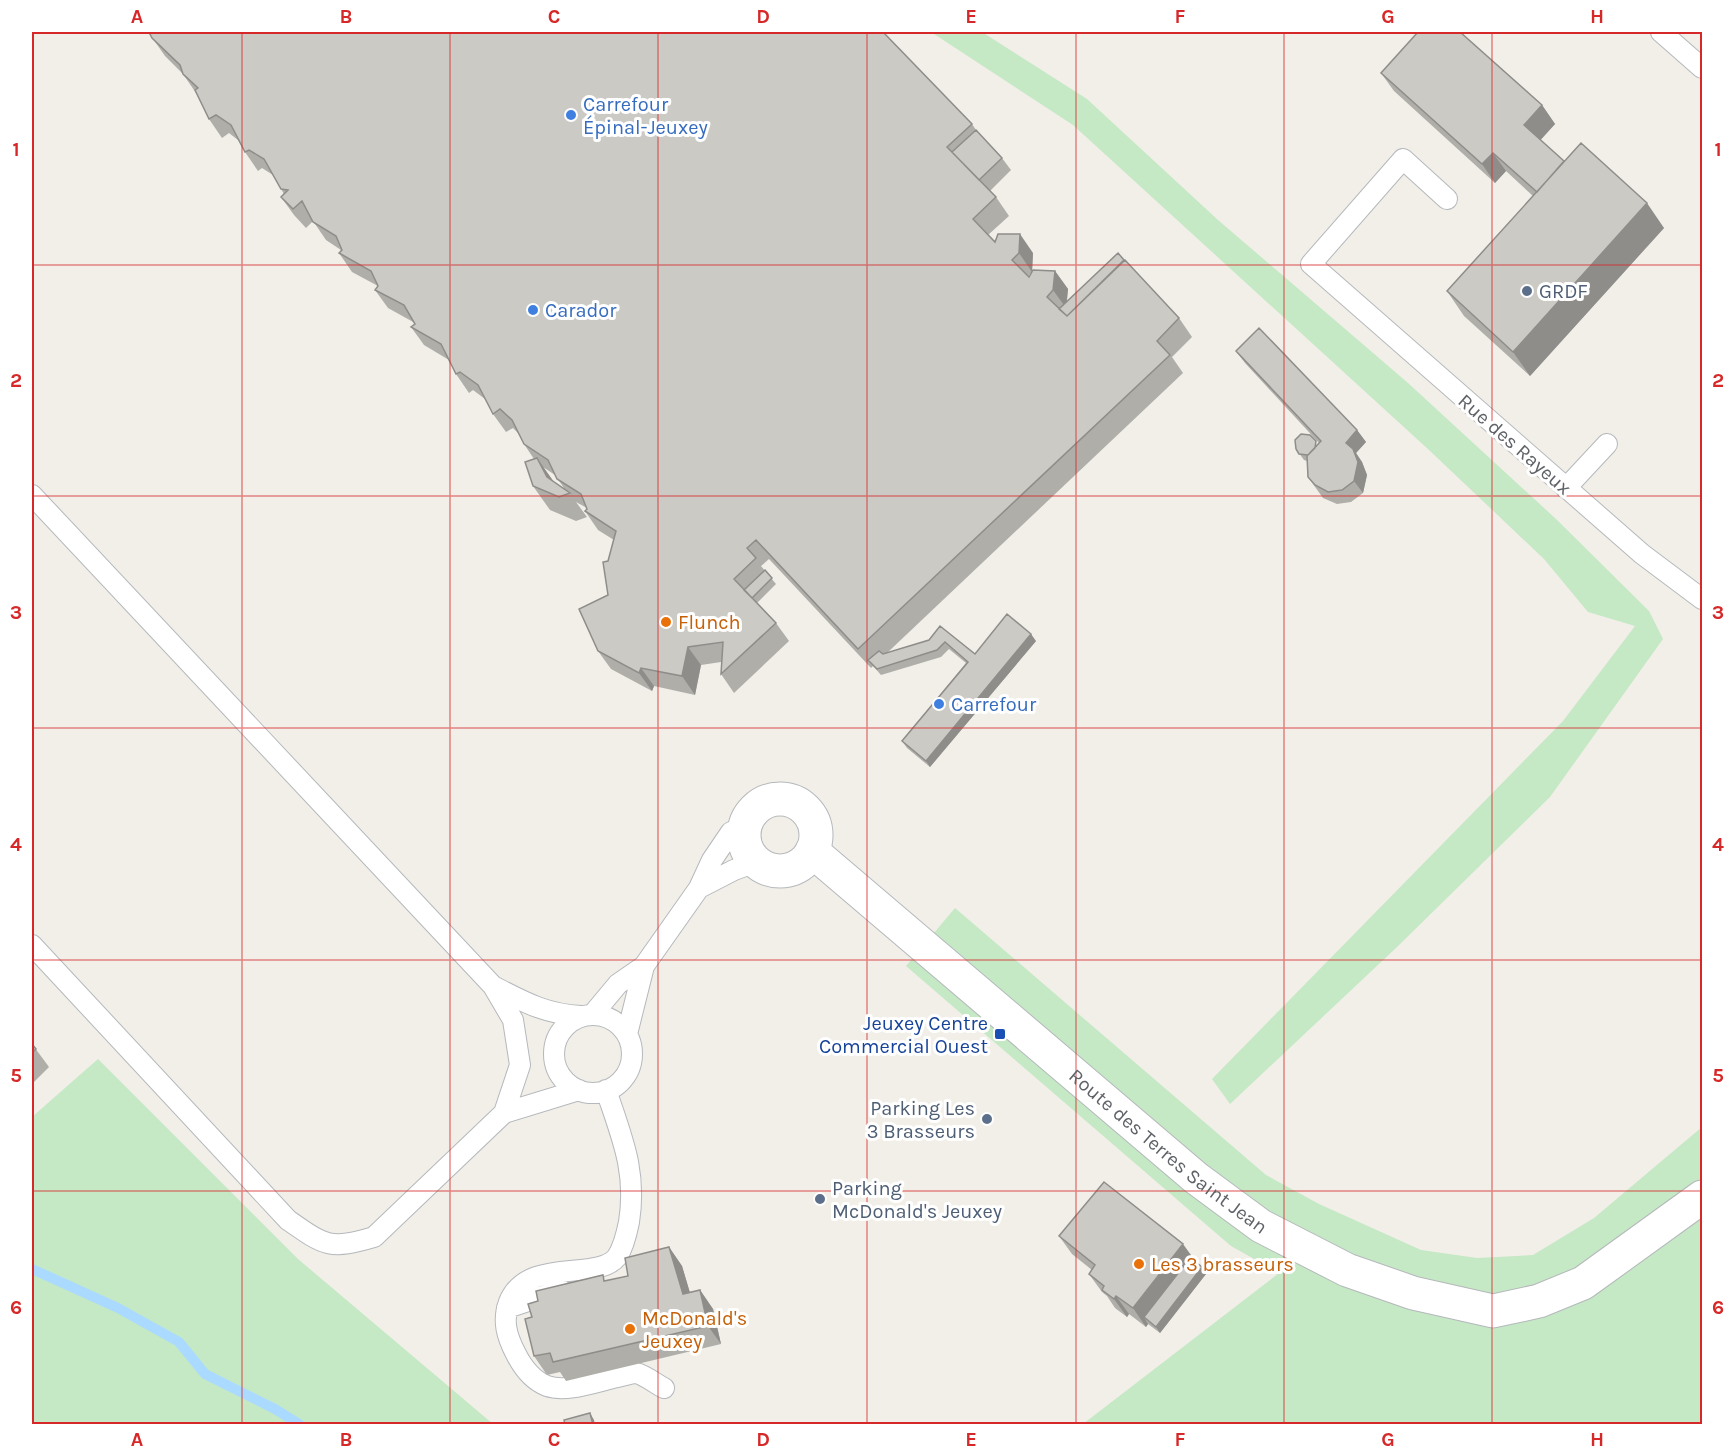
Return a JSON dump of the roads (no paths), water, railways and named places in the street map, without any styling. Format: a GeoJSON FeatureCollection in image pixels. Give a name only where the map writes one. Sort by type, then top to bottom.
{"type":"FeatureCollection","features":[{"type":"Feature","properties":{"kind":"street"},"geometry":{"type":"LineString","coordinates":[[777,799],[792,801],[803,807],[811,816],[815,833],[813,851],[806,861],[784,871],[772,870],[756,862],[745,840],[745,827],[752,813],[763,804],[777,799]]}},
{"type":"Feature","properties":{"kind":"street","name":"Route des Terres Saint Jean"},"geometry":{"type":"LineString","coordinates":[[813,851],[1196,1178],[1261,1226],[1347,1270],[1413,1293],[1493,1311],[1539,1301],[1583,1283],[1702,1197]]}},
{"type":"Feature","properties":{"kind":"lane"},"geometry":{"type":"LineString","coordinates":[[1661,32],[1702,68]]}},
{"type":"Feature","properties":{"kind":"lane","name":"Rue des Rayeux"},"geometry":{"type":"LineString","coordinates":[[1447,199],[1403,159],[1311,264],[1642,554],[1702,599]]}},
{"type":"Feature","properties":{"kind":"lane"},"geometry":{"type":"LineString","coordinates":[[1566,488],[1607,444]]}},
{"type":"Feature","properties":{"kind":"lane"},"geometry":{"type":"LineString","coordinates":[[32,495],[493,986],[513,1020],[520,1065],[504,1113]]}},
{"type":"Feature","properties":{"kind":"lane"},"geometry":{"type":"LineString","coordinates":[[493,986],[555,1015],[587,1015],[613,1020],[627,1034],[631,1046],[629,1069],[624,1078],[606,1090],[588,1093],[579,1090],[560,1075],[554,1052],[562,1030],[587,1015],[618,984],[644,966],[699,888],[712,860],[731,832],[745,827]]}},
{"type":"Feature","properties":{"kind":"lane"},"geometry":{"type":"LineString","coordinates":[[699,888],[734,870],[756,862]]}},
{"type":"Feature","properties":{"kind":"lane"},"geometry":{"type":"LineString","coordinates":[[32,945],[288,1220],[319,1242],[347,1245],[374,1237],[504,1113],[579,1090]]}},
{"type":"Feature","properties":{"kind":"lane"},"geometry":{"type":"LineString","coordinates":[[627,1034],[644,966]]}},
{"type":"Feature","properties":{"kind":"lane"},"geometry":{"type":"LineString","coordinates":[[606,1090],[629,1162],[633,1194],[627,1232],[617,1257],[602,1266],[571,1269],[533,1278],[512,1296],[507,1308],[506,1331],[522,1366],[534,1379],[548,1386],[563,1389],[635,1373],[664,1388]]}},
{"type":"Feature","properties":{"kind":"waterway"},"geometry":{"type":"LineString","coordinates":[[32,1269],[118,1308],[179,1342],[205,1374],[275,1409],[299,1424]]}},
{"type":"Feature","properties":{"kind":"place","name":"Carrefour Épinal-Jeuxey"},"geometry":{"type":"Point","coordinates":[571,115]}},
{"type":"Feature","properties":{"kind":"place","name":"GRDF"},"geometry":{"type":"Point","coordinates":[1527,291]}},
{"type":"Feature","properties":{"kind":"place","name":"Carador"},"geometry":{"type":"Point","coordinates":[533,310]}},
{"type":"Feature","properties":{"kind":"place","name":"Flunch"},"geometry":{"type":"Point","coordinates":[666,622]}},
{"type":"Feature","properties":{"kind":"place","name":"Carrefour"},"geometry":{"type":"Point","coordinates":[939,704]}},
{"type":"Feature","properties":{"kind":"place","name":"Jeuxey Centre Commercial Ouest"},"geometry":{"type":"Point","coordinates":[1000,1034]}},
{"type":"Feature","properties":{"kind":"place","name":"Parking Les 3 Brasseurs"},"geometry":{"type":"Point","coordinates":[987,1119]}},
{"type":"Feature","properties":{"kind":"place","name":"Parking McDonald's Jeuxey"},"geometry":{"type":"Point","coordinates":[820,1199]}},
{"type":"Feature","properties":{"kind":"place","name":"Les 3 brasseurs"},"geometry":{"type":"Point","coordinates":[1139,1264]}},
{"type":"Feature","properties":{"kind":"place","name":"McDonald's Jeuxey"},"geometry":{"type":"Point","coordinates":[630,1329]}}]}
